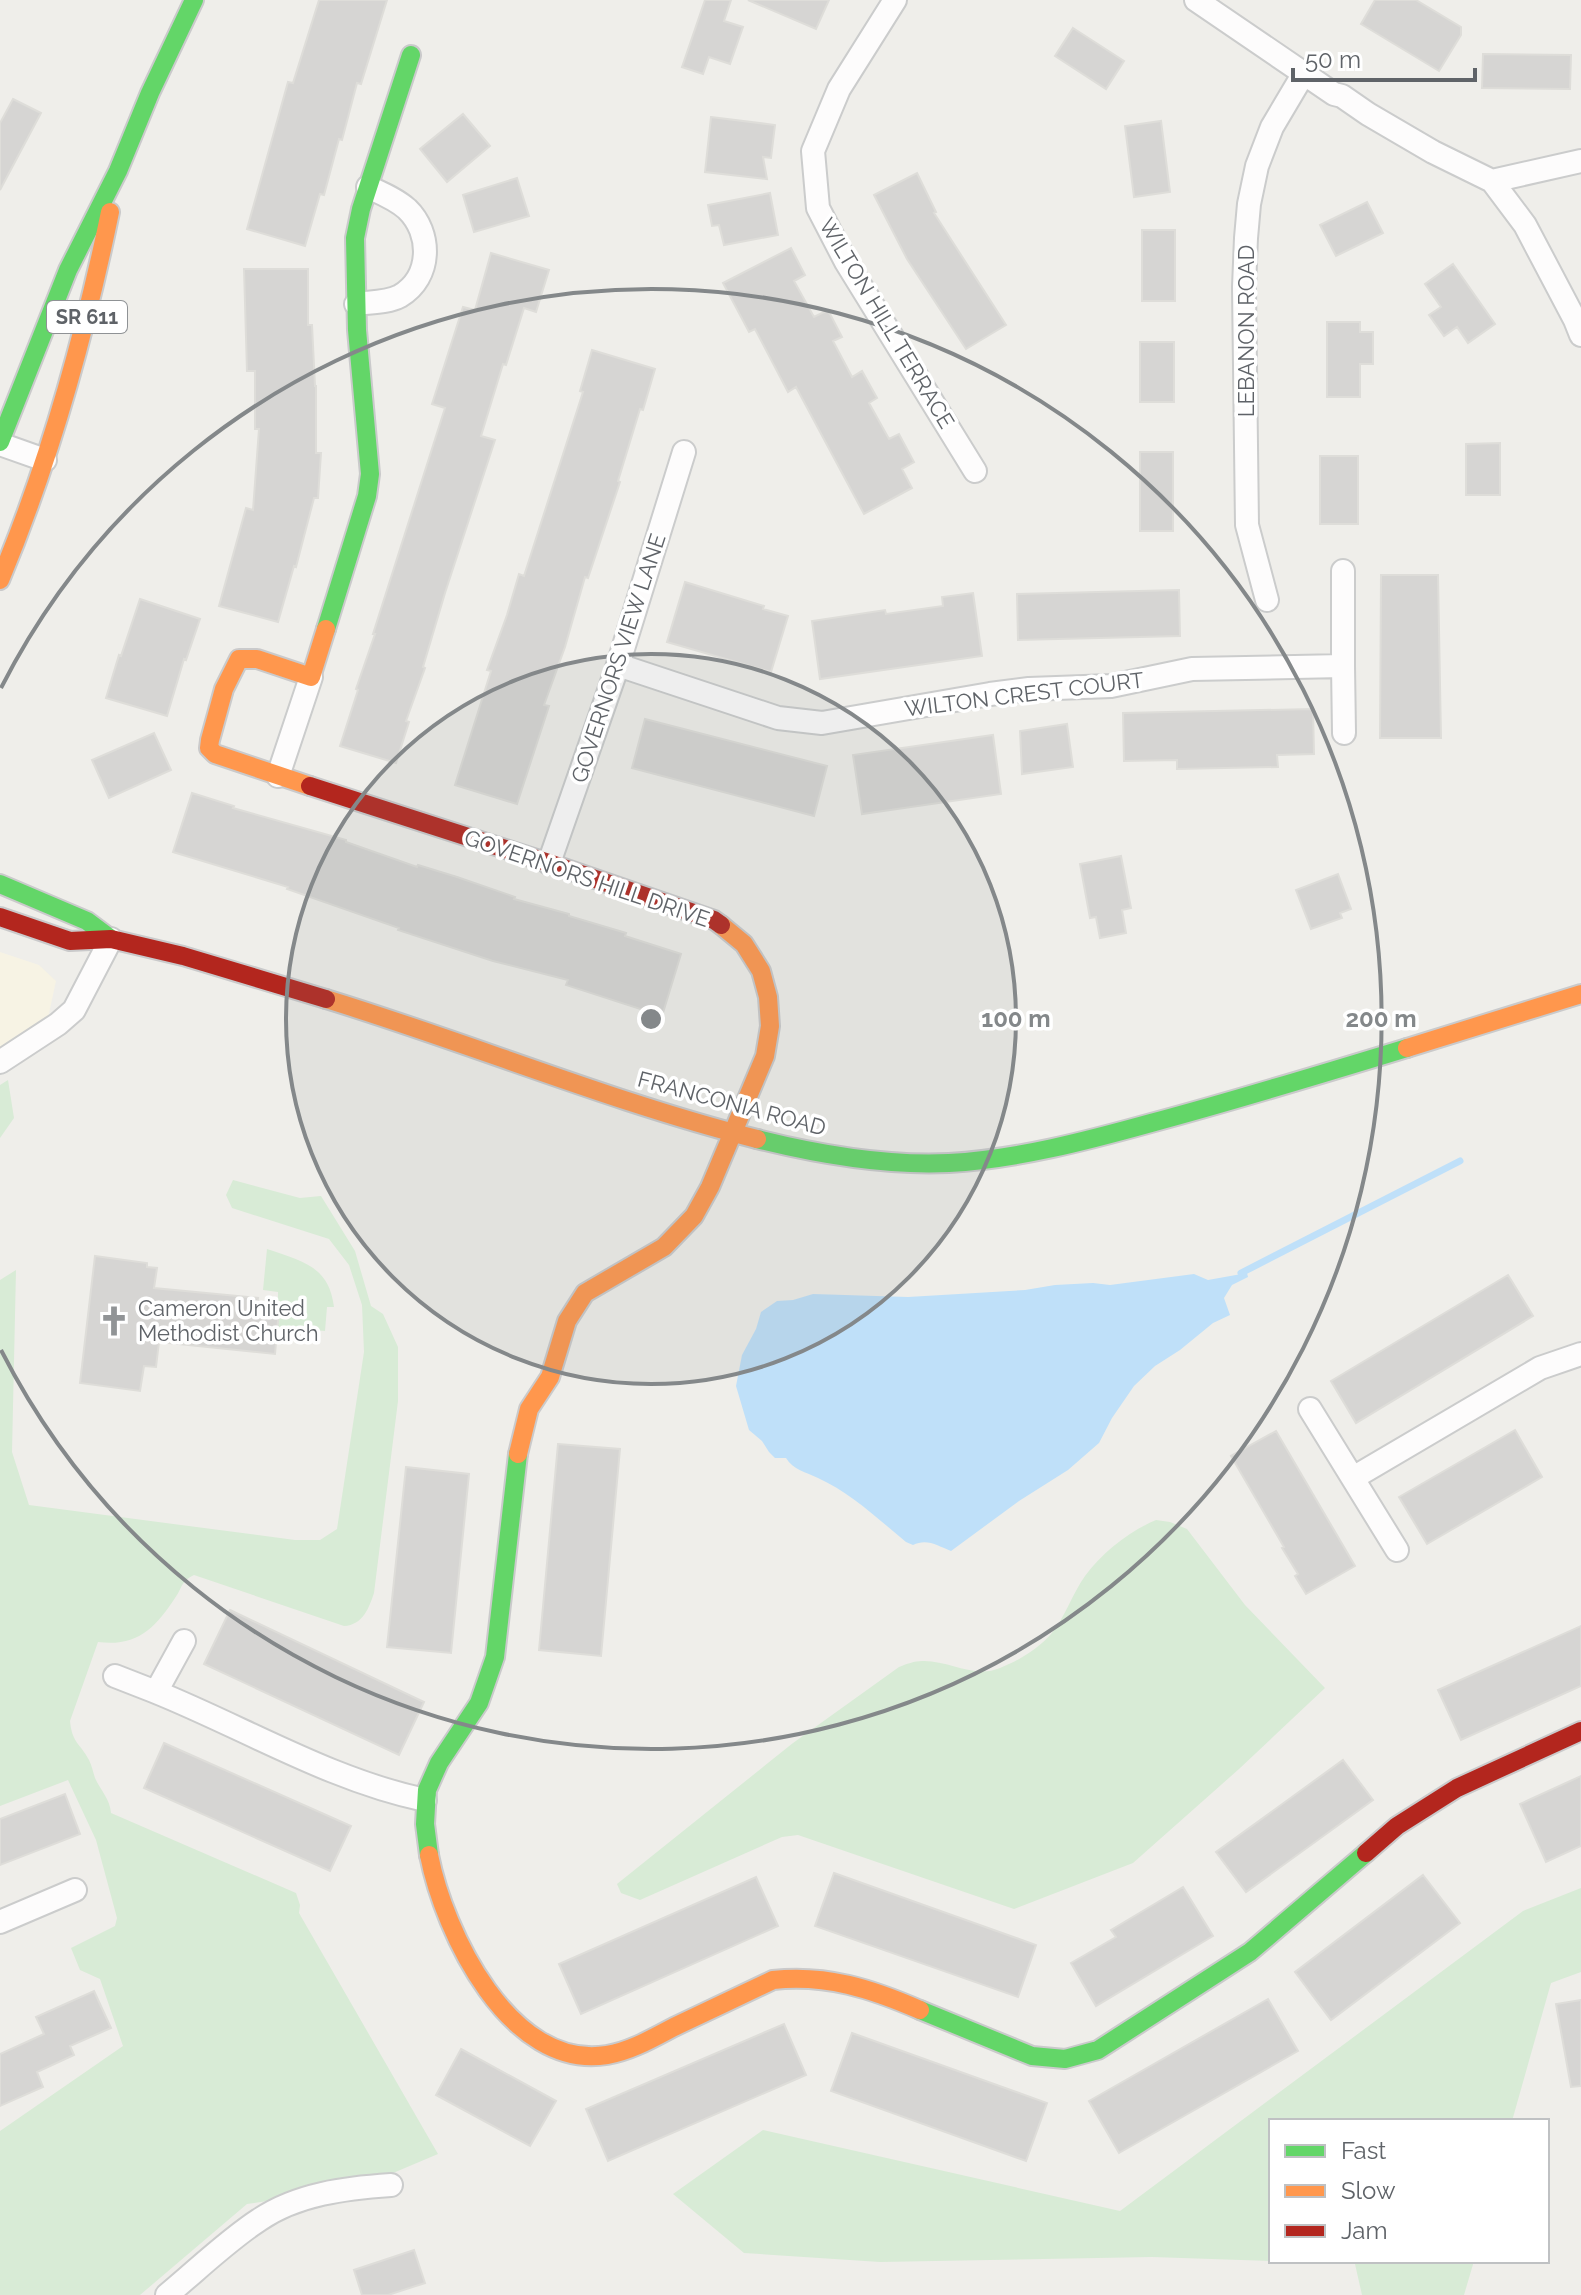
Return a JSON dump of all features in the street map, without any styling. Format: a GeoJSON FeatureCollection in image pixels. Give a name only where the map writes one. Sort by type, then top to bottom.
{"type":"FeatureCollection","features":[{"type":"Feature","properties":{"kind":"street","name":"SR 611"},"geometry":{"type":"LineString","coordinates":[[0,443],[68,270],[118,171],[150,93],[194,0]]}},
{"type":"Feature","properties":{"kind":"street","name":"WILTON HILL TERRACE"},"geometry":{"type":"LineString","coordinates":[[895,0],[839,89],[813,151],[818,208],[846,262],[975,471]]}},
{"type":"Feature","properties":{"kind":"street"},"geometry":{"type":"LineString","coordinates":[[1196,0],[1334,94],[1433,152],[1492,181],[1525,225],[1581,335]]}},
{"type":"Feature","properties":{"kind":"street"},"geometry":{"type":"LineString","coordinates":[[278,776],[352,549],[369,485],[356,304],[355,238],[368,187],[411,55]]}},
{"type":"Feature","properties":{"kind":"street","name":"LEBANON ROAD"},"geometry":{"type":"LineString","coordinates":[[1267,600],[1247,525],[1246,238],[1257,166],[1272,127],[1304,73]]}},
{"type":"Feature","properties":{"kind":"street"},"geometry":{"type":"LineString","coordinates":[[1492,181],[1581,161]]}},
{"type":"Feature","properties":{"kind":"street","name":"SR 611"},"geometry":{"type":"LineString","coordinates":[[0,580],[16,544],[64,400],[98,275],[118,171]]}},
{"type":"Feature","properties":{"kind":"street"},"geometry":{"type":"LineString","coordinates":[[356,304],[384,301],[405,292],[419,276],[426,254],[424,237],[413,215],[397,201],[368,187]]}},
{"type":"Feature","properties":{"kind":"street"},"geometry":{"type":"LineString","coordinates":[[0,443],[45,460]]}},
{"type":"Feature","properties":{"kind":"street","name":"GOVERNORS VIEW LANE"},"geometry":{"type":"LineString","coordinates":[[549,863],[618,665],[684,452]]}},
{"type":"Feature","properties":{"kind":"street"},"geometry":{"type":"LineString","coordinates":[[1343,571],[1344,733]]}},
{"type":"Feature","properties":{"kind":"street","name":"GOVERNORS HILL DRIVE"},"geometry":{"type":"LineString","coordinates":[[311,677],[250,658],[239,659],[230,673],[210,734],[209,748],[215,754],[278,776],[714,920],[744,944],[761,971],[768,997],[770,1026],[765,1056],[710,1187],[694,1216],[664,1247],[585,1293],[567,1321],[550,1377],[529,1409],[514,1475],[495,1657],[489,1682],[436,1770],[425,1800]]}},
{"type":"Feature","properties":{"kind":"street","name":"WILTON CREST COURT"},"geometry":{"type":"LineString","coordinates":[[618,665],[778,718],[822,723],[1029,689],[1111,686],[1192,669],[1343,666]]}},
{"type":"Feature","properties":{"kind":"street","name":"FRANCONIA ROAD"},"geometry":{"type":"LineString","coordinates":[[0,884],[87,921],[111,939]]}},
{"type":"Feature","properties":{"kind":"street","name":"FRANCONIA ROAD"},"geometry":{"type":"LineString","coordinates":[[0,917],[70,941],[111,939],[183,956],[404,1023],[632,1102],[733,1133],[797,1149],[878,1160],[946,1163],[989,1160],[1094,1139],[1231,1102],[1581,994]]}},
{"type":"Feature","properties":{"kind":"street"},"geometry":{"type":"LineString","coordinates":[[0,1062],[74,1010],[111,939]]}},
{"type":"Feature","properties":{"kind":"street"},"geometry":{"type":"LineString","coordinates":[[1353,1478],[1540,1368],[1581,1354]]}},
{"type":"Feature","properties":{"kind":"street"},"geometry":{"type":"LineString","coordinates":[[1310,1409],[1397,1550]]}},
{"type":"Feature","properties":{"kind":"street"},"geometry":{"type":"LineString","coordinates":[[156,1692],[184,1641]]}},
{"type":"Feature","properties":{"kind":"street"},"geometry":{"type":"LineString","coordinates":[[115,1676],[332,1771],[391,1793],[425,1800],[429,1860],[451,1926],[502,2012],[526,2033],[567,2054],[597,2056],[630,2048],[773,1980],[811,1976],[872,1990],[1032,2056],[1056,2061],[1077,2059],[1098,2050],[1250,1952],[1397,1826],[1429,1804],[1581,1731]]}},
{"type":"Feature","properties":{"kind":"street"},"geometry":{"type":"LineString","coordinates":[[0,1922],[75,1890]]}},
{"type":"Feature","properties":{"kind":"street"},"geometry":{"type":"LineString","coordinates":[[167,2295],[259,2219],[282,2207],[319,2194],[391,2185]]}},
{"type":"Feature","properties":{"kind":"shaded area"},"geometry":{"type":"Polygon","coordinates":[[[0,952],[39,965],[56,981],[48,1018],[0,1048],[0,952]]]}},
{"type":"Feature","properties":{"kind":"green space"},"geometry":{"type":"Polygon","coordinates":[[[8,1080],[14,1118],[0,1138],[0,1085],[8,1080]]]}},
{"type":"Feature","properties":{"kind":"green space"},"geometry":{"type":"Polygon","coordinates":[[[233,1180],[300,1198],[321,1196],[355,1251],[371,1306],[383,1314],[398,1347],[398,1401],[374,1593],[361,1619],[344,1626],[194,1575],[184,1582],[160,1619],[143,1634],[123,1642],[98,1642],[70,1721],[71,1728],[89,1760],[111,1813],[296,1893],[299,1913],[438,2154],[360,2187],[247,2204],[140,2295],[0,2295],[0,2131],[123,2046],[100,1979],[80,1970],[71,1948],[115,1926],[117,1918],[96,1840],[68,1780],[0,1806],[0,1280],[16,1270],[12,1452],[29,1505],[295,1540],[320,1540],[337,1529],[364,1352],[362,1305],[349,1265],[329,1239],[232,1208],[226,1195],[233,1180]]]}},
{"type":"Feature","properties":{"kind":"green space"},"geometry":{"type":"Polygon","coordinates":[[[267,1249],[312,1267],[326,1282],[334,1307],[327,1307],[325,1331],[278,1327],[278,1292],[263,1290],[267,1249]]]}},
{"type":"Feature","properties":{"kind":"green space"},"geometry":{"type":"Polygon","coordinates":[[[1156,1520],[1187,1529],[1245,1605],[1325,1688],[1133,1863],[1014,1909],[798,1835],[782,1837],[640,1900],[621,1893],[617,1884],[793,1743],[899,1667],[932,1661],[990,1671],[1034,1650],[1056,1628],[1080,1583],[1100,1559],[1126,1537],[1156,1520]]]}},
{"type":"Feature","properties":{"kind":"green space"},"geometry":{"type":"Polygon","coordinates":[[[1581,1888],[1581,1972],[1551,1983],[1513,2119],[1269,2119],[1269,2261],[1152,2257],[880,2262],[744,2253],[673,2194],[763,2130],[1120,2211],[1523,1911],[1581,1888]]]}},
{"type":"Feature","properties":{"kind":"green space"},"geometry":{"type":"Polygon","coordinates":[[[1328,2263],[1473,2263],[1464,2295],[1362,2295],[1355,2264],[1328,2263]]]}},
{"type":"Feature","properties":{"kind":"water"},"geometry":{"type":"Polygon","coordinates":[[[1247,1273],[1248,1277],[1232,1285],[1224,1298],[1230,1315],[1213,1323],[1155,1366],[1134,1386],[1099,1443],[1068,1470],[1019,1501],[951,1551],[928,1543],[913,1545],[906,1542],[842,1491],[796,1468],[786,1458],[775,1458],[749,1430],[736,1386],[742,1355],[761,1312],[777,1301],[813,1294],[908,1297],[1025,1290],[1055,1285],[1110,1285],[1194,1274],[1208,1280],[1247,1273]]]}},
{"type":"Feature","properties":{"kind":"building"},"geometry":{"type":"Polygon","coordinates":[[[319,0],[387,0],[305,246],[247,229],[288,82],[293,83],[319,0]]]}},
{"type":"Feature","properties":{"kind":"building"},"geometry":{"type":"Polygon","coordinates":[[[705,0],[731,0],[724,21],[743,27],[730,64],[709,57],[703,74],[682,67],[705,0]]]}},
{"type":"Feature","properties":{"kind":"building"},"geometry":{"type":"Polygon","coordinates":[[[748,0],[829,0],[816,29],[748,0]]]}},
{"type":"Feature","properties":{"kind":"building"},"geometry":{"type":"Polygon","coordinates":[[[1375,0],[1416,0],[1461,27],[1461,35],[1439,71],[1361,24],[1375,0]]]}},
{"type":"Feature","properties":{"kind":"building"},"geometry":{"type":"Polygon","coordinates":[[[1073,28],[1124,61],[1106,89],[1055,56],[1073,28]]]}},
{"type":"Feature","properties":{"kind":"building"},"geometry":{"type":"Polygon","coordinates":[[[1483,54],[1571,55],[1570,89],[1482,88],[1483,54]]]}},
{"type":"Feature","properties":{"kind":"building"},"geometry":{"type":"Polygon","coordinates":[[[13,99],[41,113],[0,190],[0,123],[13,99]]]}},
{"type":"Feature","properties":{"kind":"building"},"geometry":{"type":"Polygon","coordinates":[[[463,114],[490,146],[447,182],[420,149],[463,114]]]}},
{"type":"Feature","properties":{"kind":"building"},"geometry":{"type":"Polygon","coordinates":[[[711,117],[775,125],[771,158],[763,157],[767,179],[705,172],[711,117]]]}},
{"type":"Feature","properties":{"kind":"building"},"geometry":{"type":"Polygon","coordinates":[[[1161,121],[1170,192],[1134,197],[1125,126],[1161,121]]]}},
{"type":"Feature","properties":{"kind":"building"},"geometry":{"type":"Polygon","coordinates":[[[917,173],[934,213],[1006,325],[966,349],[907,259],[874,195],[917,173]]]}},
{"type":"Feature","properties":{"kind":"building"},"geometry":{"type":"Polygon","coordinates":[[[517,178],[529,216],[474,232],[463,195],[517,178]]]}},
{"type":"Feature","properties":{"kind":"building"},"geometry":{"type":"Polygon","coordinates":[[[770,193],[778,235],[724,245],[719,225],[712,226],[708,205],[770,193]]]}},
{"type":"Feature","properties":{"kind":"building"},"geometry":{"type":"Polygon","coordinates":[[[1367,202],[1383,233],[1336,256],[1320,225],[1367,202]]]}},
{"type":"Feature","properties":{"kind":"building"},"geometry":{"type":"Polygon","coordinates":[[[1142,230],[1175,230],[1175,301],[1142,301],[1142,230]]]}},
{"type":"Feature","properties":{"kind":"building"},"geometry":{"type":"Polygon","coordinates":[[[791,248],[805,275],[794,281],[814,317],[828,310],[842,337],[833,341],[852,377],[862,371],[877,398],[869,403],[889,439],[899,434],[914,462],[902,469],[912,488],[864,514],[796,387],[788,392],[755,329],[749,332],[723,283],[791,248]]]}},
{"type":"Feature","properties":{"kind":"building"},"geometry":{"type":"Polygon","coordinates":[[[491,253],[549,270],[536,312],[524,308],[506,365],[503,364],[481,436],[495,440],[445,593],[396,763],[340,746],[445,408],[432,404],[463,307],[475,310],[491,253]]]}},
{"type":"Feature","properties":{"kind":"building"},"geometry":{"type":"Polygon","coordinates":[[[1453,264],[1495,324],[1468,343],[1457,327],[1444,336],[1429,315],[1441,307],[1425,284],[1453,264]]]}},
{"type":"Feature","properties":{"kind":"building"},"geometry":{"type":"Polygon","coordinates":[[[244,269],[308,269],[308,325],[312,325],[316,386],[316,453],[321,453],[318,498],[314,498],[278,622],[219,606],[246,508],[253,510],[259,429],[255,429],[255,371],[247,371],[244,269]]]}},
{"type":"Feature","properties":{"kind":"building"},"geometry":{"type":"Polygon","coordinates":[[[1327,322],[1360,322],[1360,332],[1373,332],[1373,364],[1360,364],[1360,397],[1327,397],[1327,322]]]}},
{"type":"Feature","properties":{"kind":"building"},"geometry":{"type":"Polygon","coordinates":[[[1140,342],[1174,342],[1174,402],[1140,402],[1140,342]]]}},
{"type":"Feature","properties":{"kind":"building"},"geometry":{"type":"Polygon","coordinates":[[[592,350],[655,369],[544,705],[549,706],[517,804],[455,785],[491,671],[487,670],[519,574],[524,576],[583,392],[580,391],[592,350]]]}},
{"type":"Feature","properties":{"kind":"building"},"geometry":{"type":"Polygon","coordinates":[[[1500,443],[1500,495],[1466,495],[1466,444],[1500,443]]]}},
{"type":"Feature","properties":{"kind":"building"},"geometry":{"type":"Polygon","coordinates":[[[1140,452],[1173,452],[1173,531],[1140,531],[1140,452]]]}},
{"type":"Feature","properties":{"kind":"building"},"geometry":{"type":"Polygon","coordinates":[[[1320,456],[1358,456],[1358,524],[1320,524],[1320,456]]]}},
{"type":"Feature","properties":{"kind":"building"},"geometry":{"type":"Polygon","coordinates":[[[1381,575],[1438,575],[1441,738],[1380,738],[1381,575]]]}},
{"type":"Feature","properties":{"kind":"building"},"geometry":{"type":"Polygon","coordinates":[[[685,582],[788,616],[771,672],[667,642],[685,582]]]}},
{"type":"Feature","properties":{"kind":"building"},"geometry":{"type":"Polygon","coordinates":[[[1179,590],[1180,636],[1018,640],[1017,594],[1179,590]]]}},
{"type":"Feature","properties":{"kind":"building"},"geometry":{"type":"Polygon","coordinates":[[[973,593],[982,656],[820,679],[812,621],[885,610],[886,614],[943,606],[942,597],[973,593]]]}},
{"type":"Feature","properties":{"kind":"building"},"geometry":{"type":"Polygon","coordinates":[[[140,599],[200,619],[167,716],[106,698],[140,599]]]}},
{"type":"Feature","properties":{"kind":"building"},"geometry":{"type":"Polygon","coordinates":[[[1313,709],[1314,754],[1277,755],[1278,767],[1177,769],[1177,760],[1124,761],[1123,713],[1313,709]]]}},
{"type":"Feature","properties":{"kind":"building"},"geometry":{"type":"Polygon","coordinates":[[[645,719],[827,766],[814,816],[632,768],[645,719]]]}},
{"type":"Feature","properties":{"kind":"building"},"geometry":{"type":"Polygon","coordinates":[[[1067,724],[1073,767],[1022,774],[1020,731],[1067,724]]]}},
{"type":"Feature","properties":{"kind":"building"},"geometry":{"type":"Polygon","coordinates":[[[154,733],[171,770],[109,798],[92,760],[154,733]]]}},
{"type":"Feature","properties":{"kind":"building"},"geometry":{"type":"Polygon","coordinates":[[[993,735],[1001,794],[862,814],[853,755],[993,735]]]}},
{"type":"Feature","properties":{"kind":"building"},"geometry":{"type":"Polygon","coordinates":[[[192,793],[346,840],[417,867],[457,877],[681,954],[662,1016],[566,985],[568,980],[493,961],[398,930],[288,887],[173,852],[192,793]]]}},
{"type":"Feature","properties":{"kind":"building"},"geometry":{"type":"Polygon","coordinates":[[[1121,856],[1131,908],[1122,910],[1126,933],[1100,938],[1096,917],[1090,918],[1080,864],[1121,856]]]}},
{"type":"Feature","properties":{"kind":"building"},"geometry":{"type":"Polygon","coordinates":[[[1338,874],[1351,909],[1340,913],[1342,918],[1311,929],[1296,890],[1338,874]]]}},
{"type":"Feature","properties":{"kind":"building"},"geometry":{"type":"Polygon","coordinates":[[[95,1256],[147,1263],[147,1267],[157,1268],[154,1288],[258,1298],[257,1305],[261,1308],[279,1310],[275,1354],[159,1342],[156,1367],[144,1366],[140,1391],[80,1383],[95,1256]]]}},
{"type":"Feature","properties":{"kind":"building"},"geometry":{"type":"Polygon","coordinates":[[[1508,1275],[1533,1316],[1356,1423],[1331,1381],[1508,1275]]]}},
{"type":"Feature","properties":{"kind":"building"},"geometry":{"type":"Polygon","coordinates":[[[1515,1430],[1542,1477],[1427,1544],[1399,1497],[1515,1430]]]}},
{"type":"Feature","properties":{"kind":"building"},"geometry":{"type":"Polygon","coordinates":[[[1276,1431],[1355,1566],[1306,1594],[1284,1547],[1231,1456],[1276,1431]]]}},
{"type":"Feature","properties":{"kind":"building"},"geometry":{"type":"Polygon","coordinates":[[[558,1444],[620,1449],[601,1656],[539,1650],[558,1444]]]}},
{"type":"Feature","properties":{"kind":"building"},"geometry":{"type":"Polygon","coordinates":[[[406,1467],[469,1474],[451,1653],[387,1647],[406,1467]]]}},
{"type":"Feature","properties":{"kind":"building"},"geometry":{"type":"Polygon","coordinates":[[[230,1610],[424,1702],[399,1755],[204,1664],[230,1610]]]}},
{"type":"Feature","properties":{"kind":"building"},"geometry":{"type":"Polygon","coordinates":[[[1581,1626],[1581,1686],[1461,1740],[1438,1690],[1581,1626]]]}},
{"type":"Feature","properties":{"kind":"building"},"geometry":{"type":"Polygon","coordinates":[[[164,1743],[351,1826],[330,1871],[144,1788],[164,1743]]]}},
{"type":"Feature","properties":{"kind":"building"},"geometry":{"type":"Polygon","coordinates":[[[1343,1760],[1373,1800],[1246,1892],[1216,1852],[1343,1760]]]}},
{"type":"Feature","properties":{"kind":"building"},"geometry":{"type":"Polygon","coordinates":[[[1581,1776],[1581,1846],[1546,1862],[1520,1804],[1581,1776]]]}},
{"type":"Feature","properties":{"kind":"building"},"geometry":{"type":"Polygon","coordinates":[[[65,1794],[80,1834],[0,1865],[0,1819],[65,1794]]]}},
{"type":"Feature","properties":{"kind":"building"},"geometry":{"type":"Polygon","coordinates":[[[834,1873],[1036,1945],[1018,1997],[815,1926],[834,1873]]]}},
{"type":"Feature","properties":{"kind":"building"},"geometry":{"type":"Polygon","coordinates":[[[1423,1875],[1460,1923],[1331,2020],[1295,1972],[1423,1875]]]}},
{"type":"Feature","properties":{"kind":"building"},"geometry":{"type":"Polygon","coordinates":[[[756,1877],[778,1926],[581,2014],[559,1964],[756,1877]]]}},
{"type":"Feature","properties":{"kind":"building"},"geometry":{"type":"Polygon","coordinates":[[[1183,1887],[1213,1936],[1096,2006],[1071,1963],[1116,1937],[1111,1930],[1183,1887]]]}},
{"type":"Feature","properties":{"kind":"building"},"geometry":{"type":"Polygon","coordinates":[[[94,1991],[111,2028],[70,2046],[74,2055],[37,2072],[43,2087],[0,2106],[0,2054],[44,2034],[36,2017],[94,1991]]]}},
{"type":"Feature","properties":{"kind":"building"},"geometry":{"type":"Polygon","coordinates":[[[1268,1999],[1298,2051],[1119,2153],[1089,2101],[1268,1999]]]}},
{"type":"Feature","properties":{"kind":"building"},"geometry":{"type":"Polygon","coordinates":[[[1581,2000],[1581,2086],[1571,2087],[1556,2004],[1581,2000]]]}},
{"type":"Feature","properties":{"kind":"building"},"geometry":{"type":"Polygon","coordinates":[[[784,2024],[806,2075],[608,2161],[586,2109],[784,2024]]]}},
{"type":"Feature","properties":{"kind":"building"},"geometry":{"type":"Polygon","coordinates":[[[852,2033],[1047,2103],[1026,2161],[831,2091],[852,2033]]]}},
{"type":"Feature","properties":{"kind":"building"},"geometry":{"type":"Polygon","coordinates":[[[461,2049],[556,2101],[530,2146],[436,2095],[461,2049]]]}},
{"type":"Feature","properties":{"kind":"building"},"geometry":{"type":"Polygon","coordinates":[[[414,2250],[425,2283],[388,2295],[362,2295],[354,2270],[414,2250]]]}},
{"type":"Feature","properties":{"kind":"waterway"},"geometry":{"type":"LineString","coordinates":[[1241,1273],[1460,1161]]}},
{"type":"Feature","properties":{"kind":"traffic: fast"},"geometry":{"type":"LineString","coordinates":[[0,442],[68,270],[118,171],[150,93],[194,0]]}},
{"type":"Feature","properties":{"kind":"traffic: fast"},"geometry":{"type":"LineString","coordinates":[[326,629],[367,496],[370,474],[357,330],[355,238],[361,209],[411,55]]}},
{"type":"Feature","properties":{"kind":"traffic: fast"},"geometry":{"type":"LineString","coordinates":[[0,884],[87,921],[111,939]]}},
{"type":"Feature","properties":{"kind":"traffic: fast"},"geometry":{"type":"LineString","coordinates":[[757,1139],[804,1150],[901,1163],[1001,1158],[1126,1130],[1407,1048]]}},
{"type":"Feature","properties":{"kind":"traffic: fast"},"geometry":{"type":"LineString","coordinates":[[429,1855],[425,1824],[427,1790],[439,1763],[479,1703],[495,1657],[518,1454]]}},
{"type":"Feature","properties":{"kind":"traffic: fast"},"geometry":{"type":"LineString","coordinates":[[920,2010],[1032,2056],[1065,2059],[1098,2050],[1250,1952],[1366,1853]]}},
{"type":"Feature","properties":{"kind":"traffic: slow"},"geometry":{"type":"LineString","coordinates":[[0,580],[35,490],[64,399],[110,212]]}},
{"type":"Feature","properties":{"kind":"traffic: slow"},"geometry":{"type":"LineString","coordinates":[[310,786],[215,754],[209,748],[224,689],[239,659],[257,659],[311,677],[326,629]]}},
{"type":"Feature","properties":{"kind":"traffic: slow"},"geometry":{"type":"LineString","coordinates":[[518,1454],[529,1409],[550,1377],[567,1321],[585,1293],[664,1247],[694,1216],[710,1187],[765,1056],[770,1026],[768,997],[761,971],[744,944],[721,925]]}},
{"type":"Feature","properties":{"kind":"traffic: slow"},"geometry":{"type":"LineString","coordinates":[[1407,1048],[1581,994]]}},
{"type":"Feature","properties":{"kind":"traffic: slow"},"geometry":{"type":"LineString","coordinates":[[326,999],[648,1108],[757,1139]]}},
{"type":"Feature","properties":{"kind":"traffic: slow"},"geometry":{"type":"LineString","coordinates":[[429,1855],[450,1921],[466,1956],[487,1990],[512,2019],[540,2041],[572,2054],[607,2055],[642,2044],[773,1980],[830,1981],[920,2010]]}},
{"type":"Feature","properties":{"kind":"traffic: jam"},"geometry":{"type":"LineString","coordinates":[[310,786],[549,863],[721,925]]}},
{"type":"Feature","properties":{"kind":"traffic: jam"},"geometry":{"type":"LineString","coordinates":[[0,917],[70,941],[111,939],[183,956],[326,999]]}},
{"type":"Feature","properties":{"kind":"traffic: jam"},"geometry":{"type":"LineString","coordinates":[[1366,1853],[1397,1826],[1457,1788],[1581,1731]]}},
{"type":"Feature","properties":{"kind":"place","name":"Cameron United Methodist Church"},"geometry":{"type":"Point","coordinates":[114,1321]}}]}
